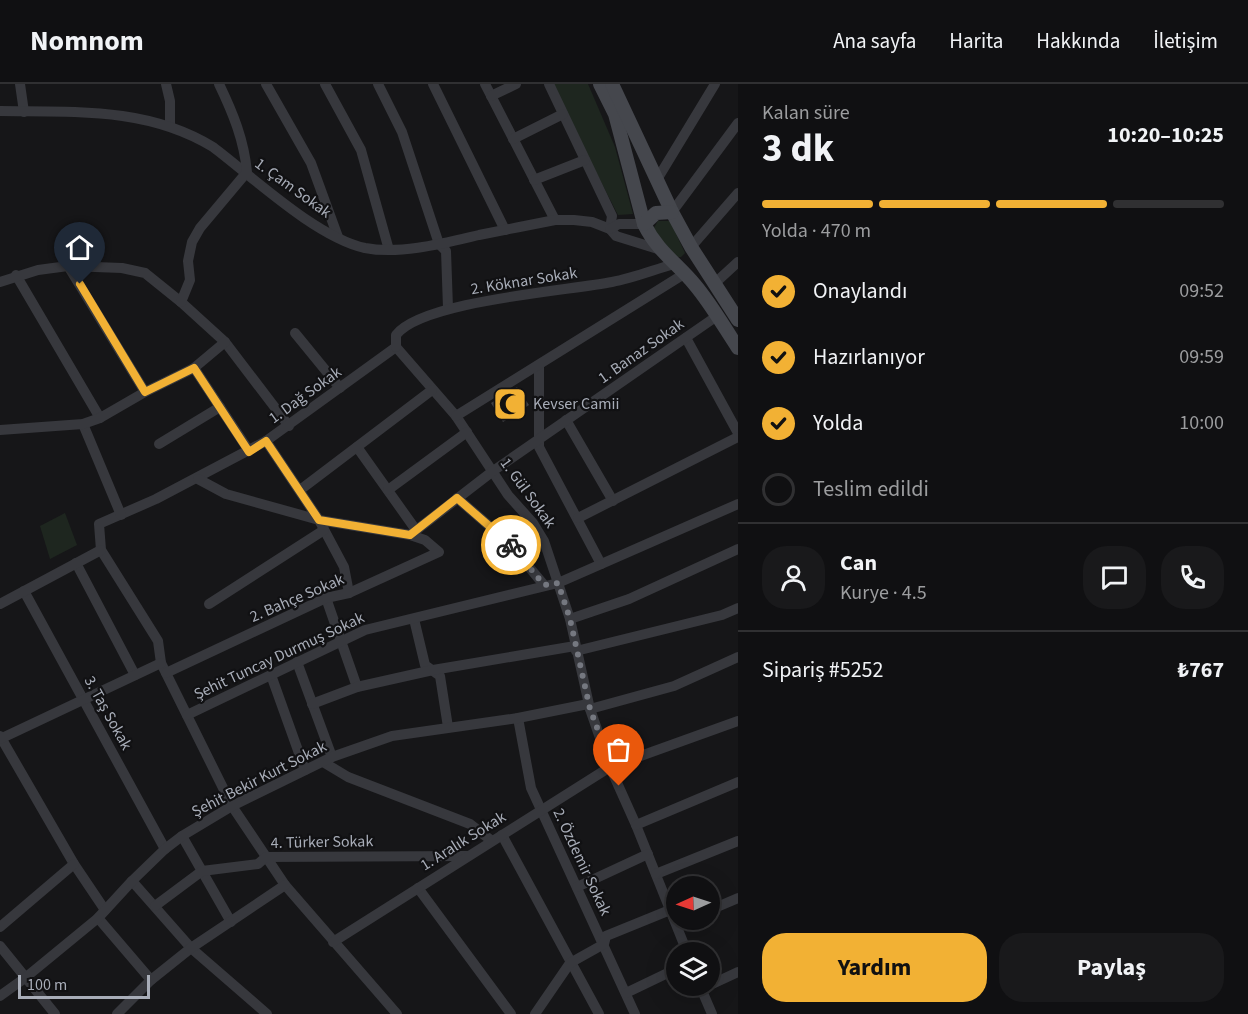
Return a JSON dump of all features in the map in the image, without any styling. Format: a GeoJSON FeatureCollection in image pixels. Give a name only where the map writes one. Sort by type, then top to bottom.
{"type":"FeatureCollection","features":[{"type":"Feature","properties":{"kind":"street"},"geometry":{"type":"LineString","coordinates":[[20,84],[24,112]]}},
{"type":"Feature","properties":{"kind":"street"},"geometry":{"type":"LineString","coordinates":[[166,84],[170,101],[170,126]]}},
{"type":"Feature","properties":{"kind":"street"},"geometry":{"type":"LineString","coordinates":[[181,302],[190,280],[188,261],[192,242],[200,228],[247,172],[245,150],[237,123],[219,84]]}},
{"type":"Feature","properties":{"kind":"street"},"geometry":{"type":"LineString","coordinates":[[266,84],[311,163],[338,237]]}},
{"type":"Feature","properties":{"kind":"street"},"geometry":{"type":"LineString","coordinates":[[325,84],[361,150],[389,250]]}},
{"type":"Feature","properties":{"kind":"street"},"geometry":{"type":"LineString","coordinates":[[378,84],[402,132],[440,244],[446,251],[448,308]]}},
{"type":"Feature","properties":{"kind":"street"},"geometry":{"type":"LineString","coordinates":[[433,84],[505,230]]}},
{"type":"Feature","properties":{"kind":"street"},"geometry":{"type":"LineString","coordinates":[[485,84],[555,220]]}},
{"type":"Feature","properties":{"kind":"street"},"geometry":{"type":"LineString","coordinates":[[491,96],[516,84]]}},
{"type":"Feature","properties":{"kind":"street"},"geometry":{"type":"LineString","coordinates":[[549,84],[612,216],[610,229],[616,236],[661,250]]}},
{"type":"Feature","properties":{"kind":"street"},"geometry":{"type":"LineString","coordinates":[[600,84],[615,114],[644,224],[661,250],[695,284],[738,348]]}},
{"type":"Feature","properties":{"kind":"street"},"geometry":{"type":"LineString","coordinates":[[612,84],[672,212],[714,284],[734,303],[738,320]]}},
{"type":"Feature","properties":{"kind":"street"},"geometry":{"type":"LineString","coordinates":[[658,178],[715,84]]}},
{"type":"Feature","properties":{"kind":"street","name":"1. Çam Sokak"},"geometry":{"type":"LineString","coordinates":[[0,111],[103,113],[129,116],[170,126],[197,138],[247,172],[310,222],[364,248],[389,250],[440,244],[555,220],[592,222],[610,229]]}},
{"type":"Feature","properties":{"kind":"street"},"geometry":{"type":"LineString","coordinates":[[513,139],[563,114]]}},
{"type":"Feature","properties":{"kind":"street"},"geometry":{"type":"LineString","coordinates":[[610,229],[619,224],[644,224],[656,213],[672,212],[738,123]]}},
{"type":"Feature","properties":{"kind":"street"},"geometry":{"type":"LineString","coordinates":[[534,180],[585,160]]}},
{"type":"Feature","properties":{"kind":"street"},"geometry":{"type":"LineString","coordinates":[[674,264],[687,262],[691,247],[738,193]]}},
{"type":"Feature","properties":{"kind":"street"},"geometry":{"type":"LineString","coordinates":[[714,284],[738,262]]}},
{"type":"Feature","properties":{"kind":"street","name":"2. Köknar Sokak"},"geometry":{"type":"LineString","coordinates":[[396,347],[396,335],[408,324],[448,308],[614,282],[674,264]]}},
{"type":"Feature","properties":{"kind":"street"},"geometry":{"type":"LineString","coordinates":[[69,266],[145,392]]}},
{"type":"Feature","properties":{"kind":"street"},"geometry":{"type":"LineString","coordinates":[[0,282],[16,275],[69,266],[122,268],[145,273],[225,342],[289,426]]}},
{"type":"Feature","properties":{"kind":"street"},"geometry":{"type":"LineString","coordinates":[[456,416],[684,274]]}},
{"type":"Feature","properties":{"kind":"street"},"geometry":{"type":"LineString","coordinates":[[16,275],[100,418]]}},
{"type":"Feature","properties":{"kind":"street","name":"1. Banaz Sokak"},"geometry":{"type":"LineString","coordinates":[[413,532],[493,471],[717,316]]}},
{"type":"Feature","properties":{"kind":"street"},"geometry":{"type":"LineString","coordinates":[[295,333],[340,388]]}},
{"type":"Feature","properties":{"kind":"street"},"geometry":{"type":"LineString","coordinates":[[578,518],[738,435],[686,338]]}},
{"type":"Feature","properties":{"kind":"street"},"geometry":{"type":"LineString","coordinates":[[0,430],[83,424],[100,418],[145,392],[194,368],[225,342]]}},
{"type":"Feature","properties":{"kind":"street","name":"1. Dağ Sokak"},"geometry":{"type":"LineString","coordinates":[[102,550],[99,524],[249,452],[289,426],[396,347]]}},
{"type":"Feature","properties":{"kind":"street","name":"1. Gül Sokak"},"geometry":{"type":"LineString","coordinates":[[396,347],[456,416],[508,495],[533,523],[544,540],[570,619],[589,706],[610,767],[666,900]]}},
{"type":"Feature","properties":{"kind":"street"},"geometry":{"type":"LineString","coordinates":[[539,364],[539,447],[601,564]]}},
{"type":"Feature","properties":{"kind":"street"},"geometry":{"type":"LineString","coordinates":[[194,368],[249,452]]}},
{"type":"Feature","properties":{"kind":"street"},"geometry":{"type":"LineString","coordinates":[[300,490],[432,390]]}},
{"type":"Feature","properties":{"kind":"street"},"geometry":{"type":"LineString","coordinates":[[159,444],[220,407]]}},
{"type":"Feature","properties":{"kind":"street"},"geometry":{"type":"LineString","coordinates":[[566,420],[613,501]]}},
{"type":"Feature","properties":{"kind":"street"},"geometry":{"type":"LineString","coordinates":[[83,424],[121,515]]}},
{"type":"Feature","properties":{"kind":"street"},"geometry":{"type":"LineString","coordinates":[[388,490],[467,432]]}},
{"type":"Feature","properties":{"kind":"street"},"geometry":{"type":"LineString","coordinates":[[266,441],[319,520],[344,567],[349,593]]}},
{"type":"Feature","properties":{"kind":"street"},"geometry":{"type":"LineString","coordinates":[[357,447],[388,490],[413,532]]}},
{"type":"Feature","properties":{"kind":"street"},"geometry":{"type":"LineString","coordinates":[[198,478],[226,494],[319,520],[413,532]]}},
{"type":"Feature","properties":{"kind":"street"},"geometry":{"type":"LineString","coordinates":[[457,498],[509,543],[544,585]]}},
{"type":"Feature","properties":{"kind":"street","name":"Şehit Tuncay Durmuş Sokak"},"geometry":{"type":"LineString","coordinates":[[187,715],[365,630],[558,583],[738,504]]}},
{"type":"Feature","properties":{"kind":"street"},"geometry":{"type":"LineString","coordinates":[[209,604],[324,530]]}},
{"type":"Feature","properties":{"kind":"street","name":"2. Bahçe Sokak"},"geometry":{"type":"LineString","coordinates":[[0,738],[135,675],[164,668],[326,598],[349,593],[439,552],[413,532]]}},
{"type":"Feature","properties":{"kind":"street"},"geometry":{"type":"LineString","coordinates":[[570,619],[629,599],[738,549]]}},
{"type":"Feature","properties":{"kind":"street"},"geometry":{"type":"LineString","coordinates":[[0,604],[102,550],[158,641],[164,668],[232,806],[285,885],[397,1014]]}},
{"type":"Feature","properties":{"kind":"street"},"geometry":{"type":"LineString","coordinates":[[76,563],[135,675]]}},
{"type":"Feature","properties":{"kind":"street","name":"3. Taş Sokak"},"geometry":{"type":"LineString","coordinates":[[24,591],[165,849]]}},
{"type":"Feature","properties":{"kind":"street"},"geometry":{"type":"LineString","coordinates":[[326,598],[357,687]]}},
{"type":"Feature","properties":{"kind":"street"},"geometry":{"type":"LineString","coordinates":[[312,704],[357,687],[433,670],[576,649],[722,615],[738,608]]}},
{"type":"Feature","properties":{"kind":"street"},"geometry":{"type":"LineString","coordinates":[[414,619],[425,665],[440,676],[448,727]]}},
{"type":"Feature","properties":{"kind":"street","name":"Şehit Bekir Kurt Sokak"},"geometry":{"type":"LineString","coordinates":[[0,996],[98,918],[132,881],[182,836],[232,806],[305,770],[392,736],[589,706],[674,686],[738,657]]}},
{"type":"Feature","properties":{"kind":"street"},"geometry":{"type":"LineString","coordinates":[[297,662],[328,760],[348,777],[470,824],[497,838],[599,1014]]}},
{"type":"Feature","properties":{"kind":"street"},"geometry":{"type":"LineString","coordinates":[[271,675],[305,770]]}},
{"type":"Feature","properties":{"kind":"street","name":"2. Özdemir Sokak"},"geometry":{"type":"LineString","coordinates":[[518,718],[531,788],[635,1014]]}},
{"type":"Feature","properties":{"kind":"street","name":"1. Aralık Sokak"},"geometry":{"type":"LineString","coordinates":[[333,942],[610,767],[738,721]]}},
{"type":"Feature","properties":{"kind":"street"},"geometry":{"type":"LineString","coordinates":[[0,738],[74,864],[105,910]]}},
{"type":"Feature","properties":{"kind":"street"},"geometry":{"type":"LineString","coordinates":[[636,825],[738,782]]}},
{"type":"Feature","properties":{"kind":"street"},"geometry":{"type":"LineString","coordinates":[[182,836],[231,922]]}},
{"type":"Feature","properties":{"kind":"street"},"geometry":{"type":"LineString","coordinates":[[656,874],[738,841]]}},
{"type":"Feature","properties":{"kind":"street"},"geometry":{"type":"LineString","coordinates":[[577,887],[648,854]]}},
{"type":"Feature","properties":{"kind":"street","name":"4. Türker Sokak"},"geometry":{"type":"LineString","coordinates":[[202,870],[258,864],[266,857],[469,856]]}},
{"type":"Feature","properties":{"kind":"street"},"geometry":{"type":"LineString","coordinates":[[0,927],[74,864]]}},
{"type":"Feature","properties":{"kind":"street"},"geometry":{"type":"LineString","coordinates":[[155,906],[202,870]]}},
{"type":"Feature","properties":{"kind":"street"},"geometry":{"type":"LineString","coordinates":[[132,881],[191,948],[267,1014]]}},
{"type":"Feature","properties":{"kind":"street"},"geometry":{"type":"LineString","coordinates":[[117,1014],[151,980],[191,948],[285,885]]}},
{"type":"Feature","properties":{"kind":"street"},"geometry":{"type":"LineString","coordinates":[[418,888],[511,1014]]}},
{"type":"Feature","properties":{"kind":"street"},"geometry":{"type":"LineString","coordinates":[[720,906],[738,898]]}},
{"type":"Feature","properties":{"kind":"street"},"geometry":{"type":"LineString","coordinates":[[539,1012],[570,963],[604,944],[606,936],[666,912]]}},
{"type":"Feature","properties":{"kind":"street"},"geometry":{"type":"LineString","coordinates":[[98,918],[151,980]]}},
{"type":"Feature","properties":{"kind":"street"},"geometry":{"type":"LineString","coordinates":[[0,946],[55,1014]]}},
{"type":"Feature","properties":{"kind":"street"},"geometry":{"type":"LineString","coordinates":[[720,980],[738,972]]}},
{"type":"Feature","properties":{"kind":"street"},"geometry":{"type":"LineString","coordinates":[[626,993],[666,974]]}},
{"type":"Feature","properties":{"kind":"street"},"geometry":{"type":"LineString","coordinates":[[707,996],[710,1013]]}},
{"type":"Feature","properties":{"kind":"shaded area"},"geometry":{"type":"Polygon","coordinates":[[[551,84],[588,84],[615,147],[633,214],[618,215],[551,84]]]}},
{"type":"Feature","properties":{"kind":"shaded area"},"geometry":{"type":"Polygon","coordinates":[[[658,221],[670,221],[685,253],[681,257],[676,257],[652,231],[658,221]]]}},
{"type":"Feature","properties":{"kind":"shaded area"},"geometry":{"type":"Polygon","coordinates":[[[65,513],[77,545],[50,559],[40,526],[65,513]]]}},
{"type":"Feature","properties":{"kind":"building","name":"Kevser Camii"},"geometry":{"type":"Polygon","coordinates":[[[517,387],[529,405],[503,422],[491,403],[517,387]]]}},
{"type":"Feature","properties":{"kind":"way so far"},"geometry":{"type":"LineString","coordinates":[[511,545],[544,585],[558,583],[570,619],[590,709],[619,786]]}},
{"type":"Feature","properties":{"kind":"place","name":"Kevser Camii"},"geometry":{"type":"Point","coordinates":[510,404]}},
{"type":"Feature","properties":{"kind":"route"},"geometry":{"type":"LineString","coordinates":[[80,284],[145,392],[194,368],[249,452],[266,441],[319,520],[410,535],[457,498],[511,545]]}}]}
